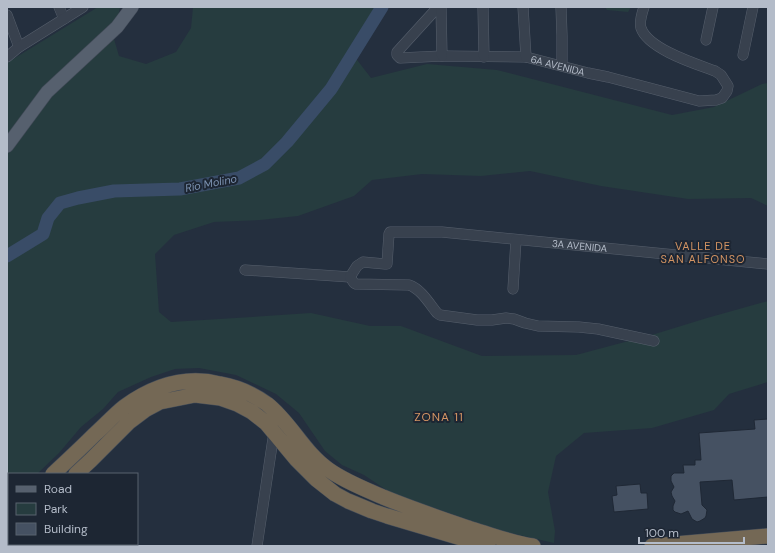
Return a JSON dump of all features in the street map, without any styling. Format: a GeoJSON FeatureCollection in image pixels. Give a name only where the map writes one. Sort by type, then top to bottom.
{"type":"FeatureCollection","features":[{"type":"Feature","properties":{"kind":"highway"},"geometry":{"type":"LineString","coordinates":[[55,473],[123,408],[148,392],[166,385],[185,381],[209,381],[228,385],[246,392],[266,404],[280,415],[311,454],[328,470],[360,488],[444,520],[514,542],[533,546]]}},
{"type":"Feature","properties":{"kind":"highway"},"geometry":{"type":"LineString","coordinates":[[77,473],[129,422],[145,410],[160,402],[194,395],[220,398],[237,404],[252,412],[266,423],[296,459],[320,483],[335,494],[372,511],[488,546]]}},
{"type":"Feature","properties":{"kind":"highway"},"geometry":{"type":"LineString","coordinates":[[387,516],[395,502]]}},
{"type":"Feature","properties":{"kind":"highway"},"geometry":{"type":"LineString","coordinates":[[652,546],[768,536]]}},
{"type":"Feature","properties":{"kind":"main road"},"geometry":{"type":"LineString","coordinates":[[7,146],[47,92],[117,27],[132,7]]}},
{"type":"Feature","properties":{"kind":"street"},"geometry":{"type":"LineString","coordinates":[[59,7],[64,19]]}},
{"type":"Feature","properties":{"kind":"street"},"geometry":{"type":"LineString","coordinates":[[7,56],[19,45],[83,7]]}},
{"type":"Feature","properties":{"kind":"street"},"geometry":{"type":"LineString","coordinates":[[439,7],[442,56]]}},
{"type":"Feature","properties":{"kind":"street","name":"6A AVENIDA"},"geometry":{"type":"LineString","coordinates":[[439,7],[397,52],[400,58],[442,56],[526,57],[542,62],[562,65],[699,102],[722,98],[727,91],[728,86],[721,75],[659,47],[644,33],[641,27],[644,7]]}},
{"type":"Feature","properties":{"kind":"street"},"geometry":{"type":"LineString","coordinates":[[483,7],[484,57]]}},
{"type":"Feature","properties":{"kind":"street"},"geometry":{"type":"LineString","coordinates":[[523,7],[526,57]]}},
{"type":"Feature","properties":{"kind":"street"},"geometry":{"type":"LineString","coordinates":[[561,7],[562,65]]}},
{"type":"Feature","properties":{"kind":"street"},"geometry":{"type":"LineString","coordinates":[[706,40],[713,7]]}},
{"type":"Feature","properties":{"kind":"street"},"geometry":{"type":"LineString","coordinates":[[743,56],[753,7]]}},
{"type":"Feature","properties":{"kind":"street"},"geometry":{"type":"LineString","coordinates":[[7,15],[19,45]]}},
{"type":"Feature","properties":{"kind":"street"},"geometry":{"type":"LineString","coordinates":[[7,40],[19,45]]}},
{"type":"Feature","properties":{"kind":"street","name":"3A AVENIDA"},"geometry":{"type":"LineString","coordinates":[[350,277],[357,266],[363,262],[387,264],[390,232],[442,232],[768,264]]}},
{"type":"Feature","properties":{"kind":"street"},"geometry":{"type":"LineString","coordinates":[[513,289],[516,240]]}},
{"type":"Feature","properties":{"kind":"street"},"geometry":{"type":"LineString","coordinates":[[245,270],[350,277],[356,284],[409,286],[419,290],[436,313],[440,315],[477,320],[506,318],[538,326],[598,329],[654,341]]}},
{"type":"Feature","properties":{"kind":"street"},"geometry":{"type":"LineString","coordinates":[[257,546],[274,432]]}},
{"type":"Feature","properties":{"kind":"green space"},"geometry":{"type":"Polygon","coordinates":[[[98,7],[120,7],[114,39],[119,56],[146,64],[176,52],[191,28],[193,7],[383,7],[351,52],[371,78],[427,64],[497,70],[672,115],[714,107],[762,84],[768,83],[768,206],[751,198],[688,199],[601,186],[530,171],[481,176],[422,174],[372,180],[354,196],[298,216],[260,220],[214,222],[174,235],[155,254],[159,312],[171,322],[311,313],[370,326],[401,326],[482,356],[576,355],[768,301],[768,382],[729,394],[714,410],[652,428],[584,433],[556,456],[548,492],[555,531],[554,543],[501,531],[391,493],[364,475],[342,465],[325,451],[299,413],[276,394],[236,375],[199,368],[175,369],[151,377],[118,392],[103,409],[81,427],[59,453],[38,473],[8,473],[7,490],[7,64],[98,7]]]}},
{"type":"Feature","properties":{"kind":"green space"},"geometry":{"type":"Polygon","coordinates":[[[605,7],[631,7],[628,12],[607,10],[605,7]]]}},
{"type":"Feature","properties":{"kind":"building"},"geometry":{"type":"Polygon","coordinates":[[[768,419],[768,497],[734,500],[732,480],[700,482],[702,505],[707,510],[705,518],[697,522],[692,519],[688,511],[681,514],[673,510],[675,501],[671,492],[674,487],[671,481],[671,476],[674,473],[684,473],[683,465],[695,465],[695,460],[701,460],[699,433],[755,429],[754,420],[768,419]]]}},
{"type":"Feature","properties":{"kind":"building"},"geometry":{"type":"Polygon","coordinates":[[[640,484],[641,493],[647,493],[648,509],[614,512],[612,496],[617,495],[616,486],[640,484]]]}},
{"type":"Feature","properties":{"kind":"waterway","name":"Río Molino"},"geometry":{"type":"LineString","coordinates":[[7,256],[43,234],[48,218],[60,203],[114,191],[180,189],[239,178],[265,164],[287,142],[331,89],[382,7]]}},
{"type":"Feature","properties":{"kind":"district","name":"VALLE DE SAN ALFONSO"},"geometry":{"type":"Point","coordinates":[703,252]}},
{"type":"Feature","properties":{"kind":"district","name":"ZONA 11"},"geometry":{"type":"Point","coordinates":[439,417]}}]}
